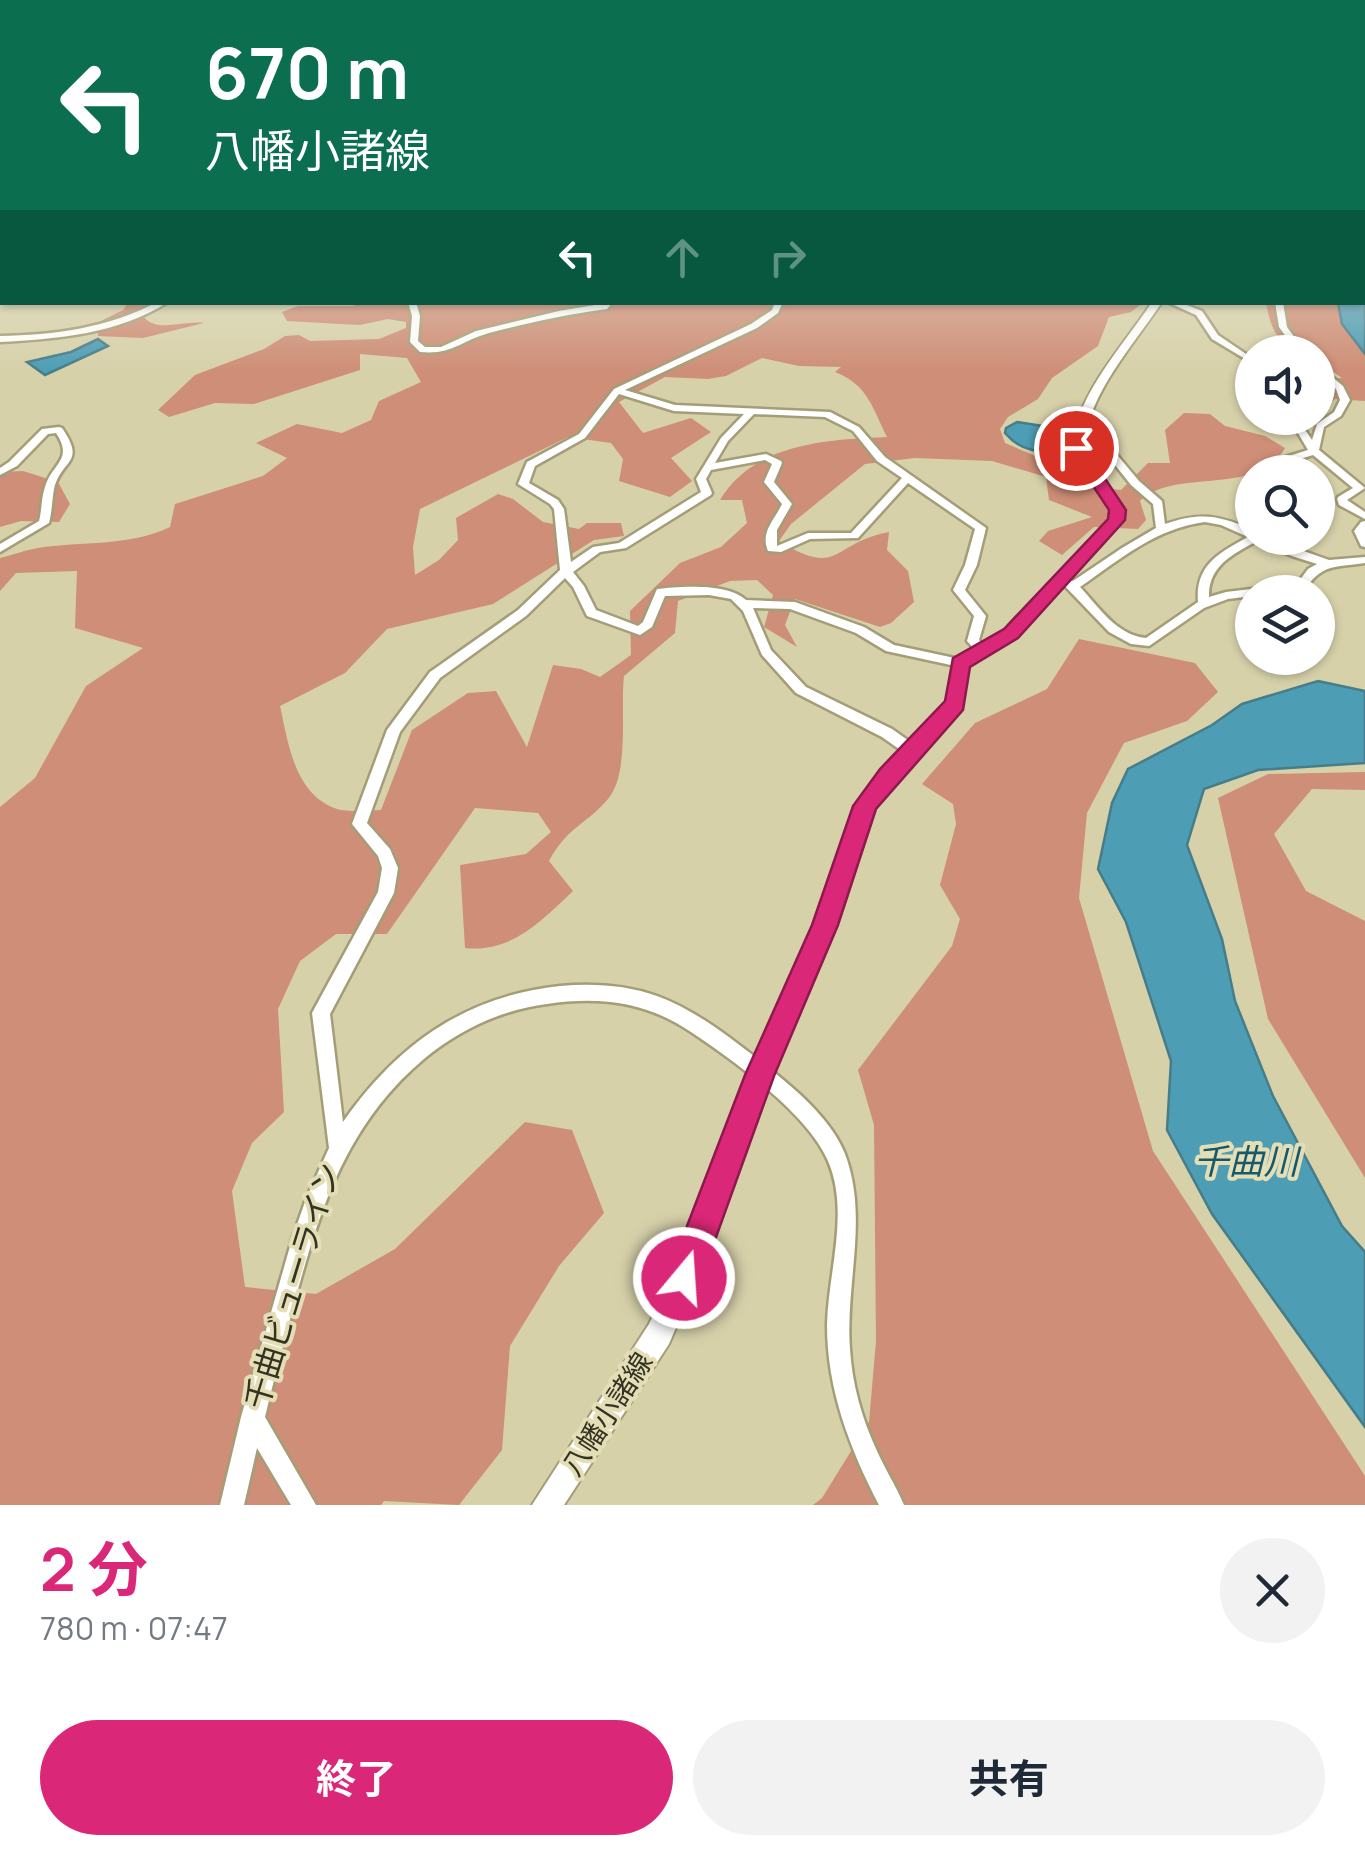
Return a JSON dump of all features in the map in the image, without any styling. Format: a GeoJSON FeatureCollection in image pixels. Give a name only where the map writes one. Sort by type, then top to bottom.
{"type":"FeatureCollection","features":[{"type":"Feature","properties":{"kind":"main road"},"geometry":{"type":"LineString","coordinates":[[960,663],[1011,634],[1068,582],[1116,520],[1118,510],[1076,448],[1080,422],[1114,356],[1155,305]]}},
{"type":"Feature","properties":{"kind":"main road","name":"八幡小諸線"},"geometry":{"type":"LineString","coordinates":[[547,1505],[659,1334],[760,1075],[825,925],[865,806],[888,775],[956,704],[960,663]]}},
{"type":"Feature","properties":{"kind":"street"},"geometry":{"type":"LineString","coordinates":[[0,338],[27,338],[116,323],[157,305]]}},
{"type":"Feature","properties":{"kind":"street"},"geometry":{"type":"LineString","coordinates":[[413,305],[414,342],[433,351],[479,334],[608,305]]}},
{"type":"Feature","properties":{"kind":"street"},"geometry":{"type":"LineString","coordinates":[[778,305],[754,326],[618,391],[582,436],[542,456],[527,470],[523,484],[559,509],[566,572],[578,586],[590,614],[635,632],[644,629],[661,592],[709,591],[735,596],[744,604],[766,652],[802,690],[887,733],[914,752]]}},
{"type":"Feature","properties":{"kind":"street"},"geometry":{"type":"LineString","coordinates":[[1179,305],[1199,312],[1209,332],[1235,349]]}},
{"type":"Feature","properties":{"kind":"street"},"geometry":{"type":"LineString","coordinates":[[1280,305],[1289,335]]}},
{"type":"Feature","properties":{"kind":"street"},"geometry":{"type":"LineString","coordinates":[[1335,383],[1345,400],[1335,416]]}},
{"type":"Feature","properties":{"kind":"street"},"geometry":{"type":"LineString","coordinates":[[618,391],[659,406],[828,414],[856,429],[881,459],[980,528],[972,566],[960,590],[980,616],[974,641],[981,648]]}},
{"type":"Feature","properties":{"kind":"street"},"geometry":{"type":"LineString","coordinates":[[337,1146],[321,1014],[386,893],[390,868],[385,853],[362,832],[359,824],[394,730],[434,675],[522,613],[566,572],[598,549],[622,546],[701,498],[708,490],[701,479],[724,440],[751,412]]}},
{"type":"Feature","properties":{"kind":"street"},"geometry":{"type":"LineString","coordinates":[[1080,422],[1090,428],[1135,483],[1158,503],[1160,527]]}},
{"type":"Feature","properties":{"kind":"street"},"geometry":{"type":"LineString","coordinates":[[0,472],[14,464],[44,431],[60,430],[68,441],[70,452],[50,485],[44,523],[0,549]]}},
{"type":"Feature","properties":{"kind":"street"},"geometry":{"type":"LineString","coordinates":[[1304,435],[1314,451],[1360,488],[1342,499],[1343,504],[1365,516]]}},
{"type":"Feature","properties":{"kind":"street"},"geometry":{"type":"LineString","coordinates":[[1314,451],[1318,435]]}},
{"type":"Feature","properties":{"kind":"street"},"geometry":{"type":"LineString","coordinates":[[1302,455],[1314,451]]}},
{"type":"Feature","properties":{"kind":"street"},"geometry":{"type":"LineString","coordinates":[[710,467],[766,458],[777,463],[769,482],[787,504],[771,527],[772,550],[808,536],[854,536],[907,478]]}},
{"type":"Feature","properties":{"kind":"street"},"geometry":{"type":"LineString","coordinates":[[1235,529],[1220,521],[1160,527],[1068,582],[1118,636],[1140,643],[1150,642],[1204,601],[1235,594]]}},
{"type":"Feature","properties":{"kind":"street"},"geometry":{"type":"LineString","coordinates":[[1365,524],[1359,531],[1365,544]]}},
{"type":"Feature","properties":{"kind":"street"},"geometry":{"type":"LineString","coordinates":[[1204,601],[1201,584],[1207,568],[1235,550]]}},
{"type":"Feature","properties":{"kind":"street"},"geometry":{"type":"LineString","coordinates":[[1298,555],[1324,562],[1365,560]]}},
{"type":"Feature","properties":{"kind":"street"},"geometry":{"type":"LineString","coordinates":[[1307,575],[1324,562]]}},
{"type":"Feature","properties":{"kind":"street"},"geometry":{"type":"LineString","coordinates":[[744,604],[791,606],[860,630],[890,648],[960,663]]}},
{"type":"Feature","properties":{"kind":"street","name":"千曲ビューライン"},"geometry":{"type":"LineString","coordinates":[[232,1505],[252,1416],[301,1240],[337,1146],[369,1096],[408,1059],[467,1017],[504,1003],[586,991],[652,1000],[693,1022],[805,1113],[836,1156],[848,1228],[838,1323],[842,1379],[860,1445],[886,1502]]}},
{"type":"Feature","properties":{"kind":"street"},"geometry":{"type":"LineString","coordinates":[[252,1416],[304,1505]]}},
{"type":"Feature","properties":{"kind":"shaded area"},"geometry":{"type":"Polygon","coordinates":[[[127,305],[148,305],[140,311],[145,319],[159,325],[204,323],[143,338],[98,336],[99,322],[127,305]]]}},
{"type":"Feature","properties":{"kind":"shaded area"},"geometry":{"type":"Polygon","coordinates":[[[354,305],[1140,305],[1131,312],[1109,317],[1098,346],[1052,378],[1038,399],[1008,417],[1000,429],[1005,443],[1059,466],[1089,486],[1121,490],[1148,463],[1170,463],[1165,430],[1184,413],[1210,414],[1235,428],[1235,435],[1265,436],[1285,448],[1279,455],[1235,455],[1235,478],[1173,485],[1155,491],[1140,501],[1146,520],[1138,529],[1094,527],[1062,555],[1039,541],[1048,531],[1092,517],[1049,500],[1046,477],[992,461],[915,458],[865,464],[791,524],[779,541],[799,552],[825,558],[889,532],[887,550],[908,571],[914,602],[891,623],[880,627],[795,599],[785,625],[797,647],[764,627],[773,595],[757,580],[730,581],[678,601],[675,633],[624,676],[622,758],[615,788],[600,808],[570,833],[549,861],[573,891],[525,933],[497,945],[465,948],[460,865],[526,854],[551,832],[538,813],[475,808],[387,934],[336,934],[300,961],[278,1009],[284,1112],[252,1143],[232,1191],[245,1287],[316,1294],[395,1249],[525,1122],[572,1130],[604,1213],[559,1266],[510,1346],[502,1450],[459,1505],[384,1501],[381,1505],[0,1505],[0,807],[35,778],[86,686],[143,648],[75,628],[77,571],[16,573],[0,591],[0,558],[38,548],[122,541],[170,527],[175,504],[263,476],[287,458],[256,443],[297,424],[342,433],[371,420],[379,401],[421,382],[407,358],[360,354],[360,370],[254,404],[215,403],[169,417],[158,410],[195,375],[264,349],[285,336],[299,335],[310,341],[379,339],[406,328],[406,322],[388,319],[360,325],[287,321],[282,312],[298,306],[354,305]],[[762,358],[726,376],[665,377],[619,402],[643,433],[691,418],[711,432],[671,458],[692,481],[670,497],[619,481],[623,459],[611,443],[568,437],[420,509],[413,547],[415,575],[439,560],[458,540],[456,518],[498,494],[513,499],[543,522],[579,529],[587,523],[621,523],[624,536],[594,540],[493,604],[387,629],[345,673],[280,706],[295,764],[310,790],[339,810],[381,810],[412,730],[468,693],[496,691],[527,747],[553,665],[581,669],[600,677],[631,655],[630,611],[680,563],[721,547],[747,523],[742,500],[720,500],[735,481],[753,466],[794,448],[887,437],[862,390],[835,372],[841,367],[799,366],[762,358]]]}},
{"type":"Feature","properties":{"kind":"shaded area"},"geometry":{"type":"Polygon","coordinates":[[[1266,305],[1338,305],[1342,324],[1365,354],[1365,401],[1335,399],[1335,379],[1342,378],[1335,373],[1335,335],[1275,333],[1266,305]]]}},
{"type":"Feature","properties":{"kind":"shaded area"},"geometry":{"type":"Polygon","coordinates":[[[23,471],[58,482],[70,504],[59,522],[21,521],[0,527],[0,472],[23,471]]]}},
{"type":"Feature","properties":{"kind":"shaded area"},"geometry":{"type":"Polygon","coordinates":[[[1079,639],[1195,663],[1218,692],[1187,721],[1124,743],[1087,813],[1079,898],[1153,1151],[1365,1476],[1365,1505],[813,1505],[822,1498],[869,1422],[876,1341],[874,1125],[858,1070],[952,946],[960,919],[940,885],[956,824],[953,804],[922,784],[975,723],[1047,689],[1079,639]]]}},
{"type":"Feature","properties":{"kind":"shaded area"},"geometry":{"type":"Polygon","coordinates":[[[1365,772],[1365,790],[1312,789],[1274,834],[1306,891],[1365,921],[1365,1178],[1268,1019],[1218,798],[1268,774],[1365,772]]]}},
{"type":"Feature","properties":{"kind":"water"},"geometry":{"type":"Polygon","coordinates":[[[1338,305],[1365,305],[1365,354],[1342,324],[1338,305]]]}},
{"type":"Feature","properties":{"kind":"water"},"geometry":{"type":"Polygon","coordinates":[[[98,339],[108,346],[45,375],[27,362],[71,352],[98,339]]]}},
{"type":"Feature","properties":{"kind":"water"},"geometry":{"type":"Polygon","coordinates":[[[1017,422],[1062,429],[1070,439],[1064,450],[1025,448],[1005,433],[1006,428],[1017,422]]]}},
{"type":"Feature","properties":{"kind":"water","name":"千曲川"},"geometry":{"type":"Polygon","coordinates":[[[1318,681],[1365,691],[1365,763],[1258,770],[1204,789],[1187,845],[1222,939],[1235,1001],[1273,1096],[1342,1226],[1365,1252],[1365,1427],[1212,1214],[1167,1130],[1171,1061],[1126,922],[1098,869],[1112,803],[1128,769],[1212,725],[1242,704],[1318,681]]]}},
{"type":"Feature","properties":{"kind":"route"},"geometry":{"type":"LineString","coordinates":[[684,1278],[760,1075],[825,925],[865,806],[888,775],[956,704],[960,663],[1011,634],[1116,520],[1118,510],[1076,448]]}}]}
